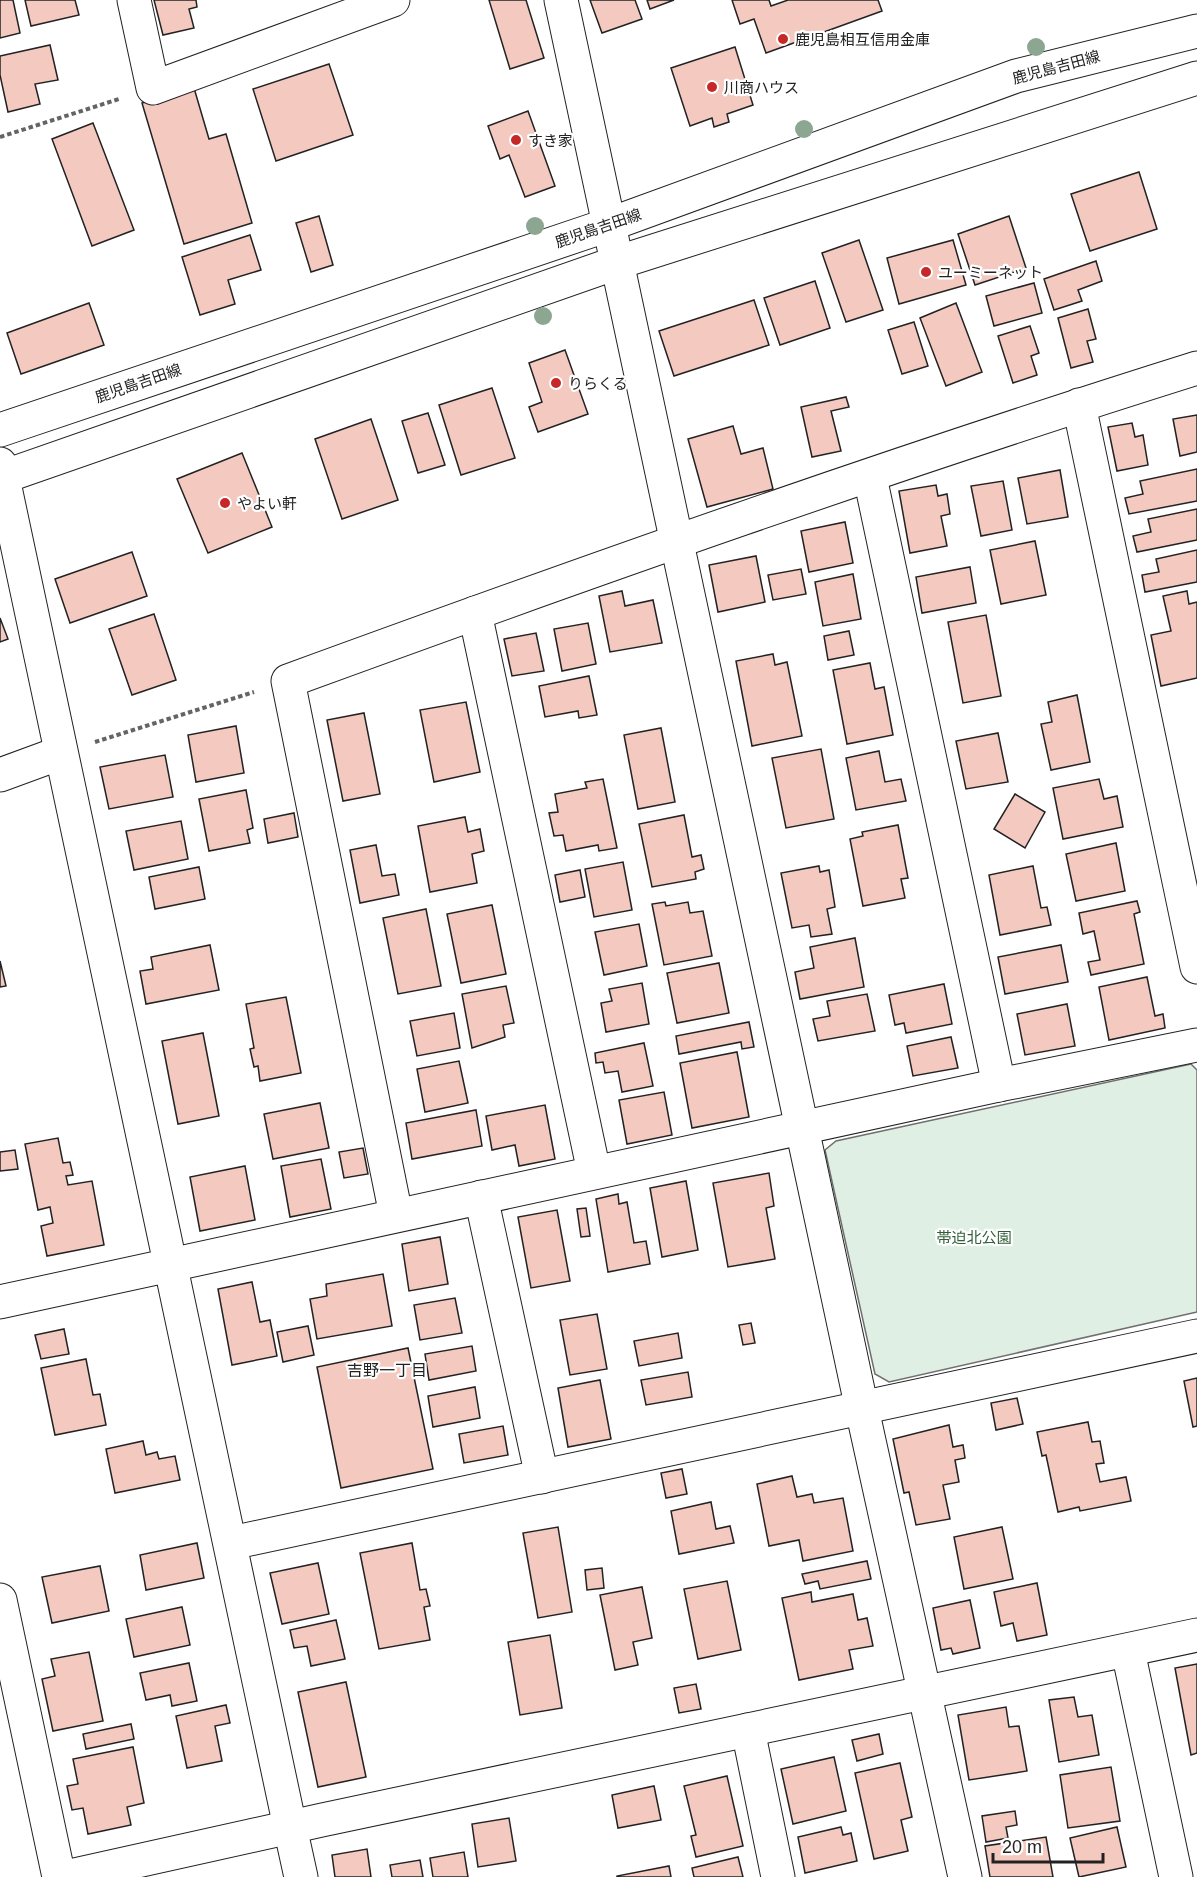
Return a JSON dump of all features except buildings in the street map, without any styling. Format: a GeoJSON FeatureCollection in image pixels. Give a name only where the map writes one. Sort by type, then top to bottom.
{"type":"FeatureCollection","features":[{"type":"Feature","properties":{"kind":"street"},"geometry":{"type":"LineString","coordinates":[[134,0],[153,88],[390,1]]}},
{"type":"Feature","properties":{"kind":"street"},"geometry":{"type":"LineString","coordinates":[[561,0],[862,1409],[965,1877]]}},
{"type":"Feature","properties":{"kind":"street","name":"鹿児島吉田線"},"geometry":{"type":"LineString","coordinates":[[0,430],[608,225],[1016,76],[1197,31]]}},
{"type":"Feature","properties":{"kind":"street"},"geometry":{"type":"LineString","coordinates":[[301,1877],[1,473],[616,263],[1197,78]]}},
{"type":"Feature","properties":{"kind":"street"},"geometry":{"type":"LineString","coordinates":[[396,1215],[288,681],[676,543],[1079,405],[1197,368]]}},
{"type":"Feature","properties":{"kind":"street"},"geometry":{"type":"LineString","coordinates":[[1079,405],[1197,967]]}},
{"type":"Feature","properties":{"kind":"street"},"geometry":{"type":"LineString","coordinates":[[870,477],[999,1085]]}},
{"type":"Feature","properties":{"kind":"street"},"geometry":{"type":"LineString","coordinates":[[475,613],[594,1172]]}},
{"type":"Feature","properties":{"kind":"street"},"geometry":{"type":"LineString","coordinates":[[0,775],[60,753]]}},
{"type":"Feature","properties":{"kind":"street"},"geometry":{"type":"LineString","coordinates":[[0,1302],[999,1085],[1197,1045]]}},
{"type":"Feature","properties":{"kind":"street"},"geometry":{"type":"LineString","coordinates":[[481,1197],[542,1477]]}},
{"type":"Feature","properties":{"kind":"street"},"geometry":{"type":"LineString","coordinates":[[231,1543],[1197,1336]]}},
{"type":"Feature","properties":{"kind":"street"},"geometry":{"type":"LineString","coordinates":[[0,1600],[59,1877]]}},
{"type":"Feature","properties":{"kind":"street"},"geometry":{"type":"LineString","coordinates":[[65,1877],[290,1827],[1197,1635]]}},
{"type":"Feature","properties":{"kind":"street"},"geometry":{"type":"LineString","coordinates":[[1128,1651],[1176,1877]]}},
{"type":"Feature","properties":{"kind":"street"},"geometry":{"type":"LineString","coordinates":[[748,1730],[778,1877]]}},
{"type":"Feature","properties":{"kind":"path"},"geometry":{"type":"LineString","coordinates":[[0,137],[153,88]]}},
{"type":"Feature","properties":{"kind":"path"},"geometry":{"type":"LineString","coordinates":[[60,753],[288,681]]}},
{"type":"Feature","properties":{"kind":"green space","name":"帯迫北公園"},"geometry":{"type":"Polygon","coordinates":[[[1191,1064],[1197,1070],[1197,1312],[889,1382],[875,1374],[825,1150],[836,1141],[1191,1064]]]}},
{"type":"Feature","properties":{"kind":"place","name":"鹿児島相互信用金庫"},"geometry":{"type":"Point","coordinates":[783,39]}},
{"type":"Feature","properties":{"kind":"place","name":"川商ハウス"},"geometry":{"type":"Point","coordinates":[712,87]}},
{"type":"Feature","properties":{"kind":"place","name":"すき家"},"geometry":{"type":"Point","coordinates":[516,140]}},
{"type":"Feature","properties":{"kind":"place","name":"ユーミーネット"},"geometry":{"type":"Point","coordinates":[926,272]}},
{"type":"Feature","properties":{"kind":"place","name":"りらくる"},"geometry":{"type":"Point","coordinates":[556,383]}},
{"type":"Feature","properties":{"kind":"place","name":"やよい軒"},"geometry":{"type":"Point","coordinates":[225,503]}},
{"type":"Feature","properties":{"kind":"district","name":"吉野一丁目"},"geometry":{"type":"Point","coordinates":[387,1370]}}]}
